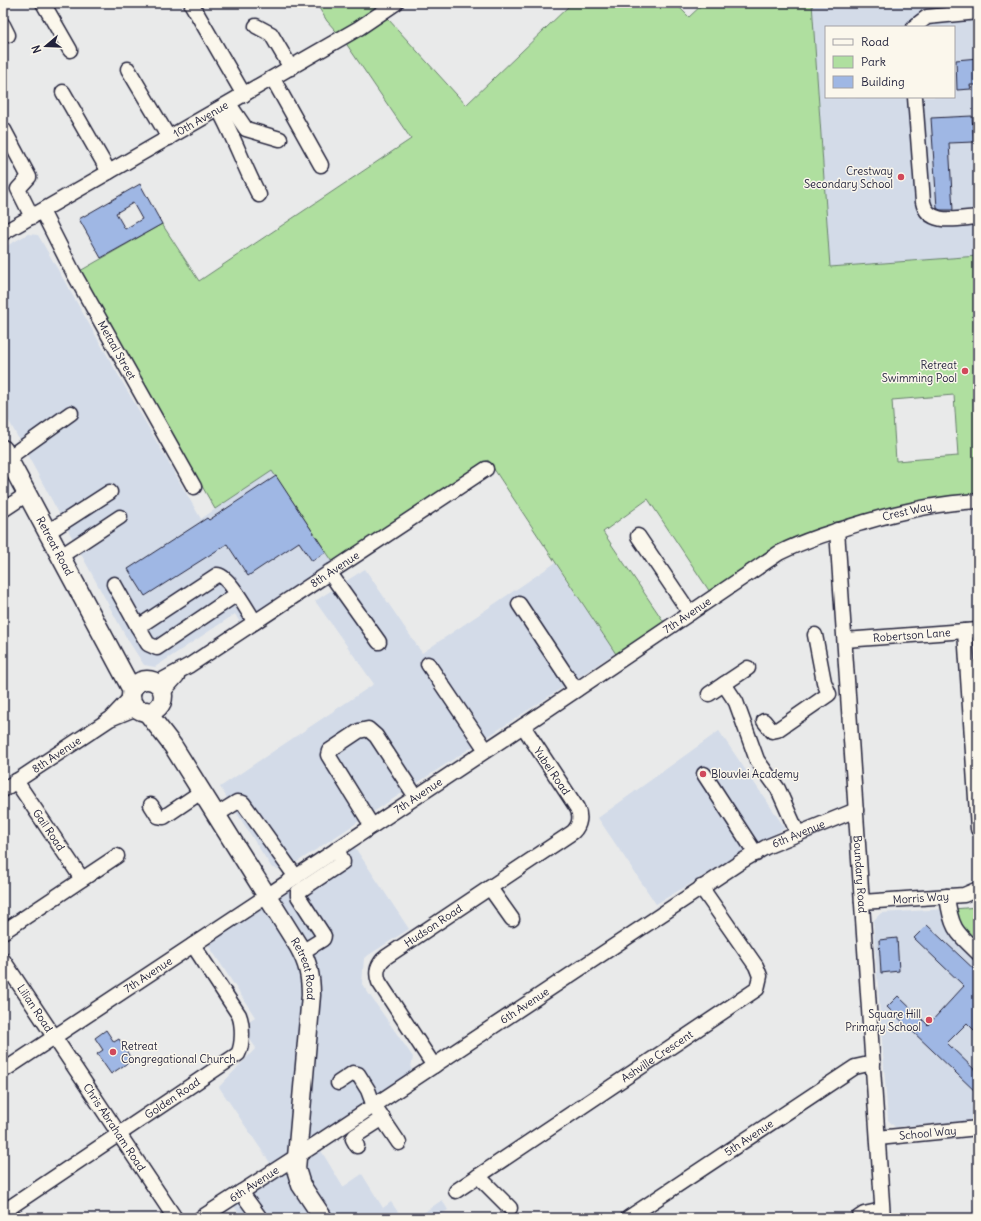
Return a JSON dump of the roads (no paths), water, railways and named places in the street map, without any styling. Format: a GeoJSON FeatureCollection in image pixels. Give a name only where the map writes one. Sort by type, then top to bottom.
{"type":"FeatureCollection","features":[{"type":"Feature","properties":{"kind":"main road","name":"Retreat Road"},"geometry":{"type":"LineString","coordinates":[[5,453],[108,643],[126,662],[173,746],[302,952],[310,972],[311,994],[297,1157],[298,1178],[323,1218]]}},
{"type":"Feature","properties":{"kind":"street"},"geometry":{"type":"LineString","coordinates":[[43,3],[70,50]]}},
{"type":"Feature","properties":{"kind":"street","name":"10th Avenue"},"geometry":{"type":"LineString","coordinates":[[3,234],[273,79],[359,28],[396,3]]}},
{"type":"Feature","properties":{"kind":"street"},"geometry":{"type":"LineString","coordinates":[[192,5],[244,95]]}},
{"type":"Feature","properties":{"kind":"street"},"geometry":{"type":"LineString","coordinates":[[915,26],[921,19],[927,17],[978,12]]}},
{"type":"Feature","properties":{"kind":"street"},"geometry":{"type":"LineString","coordinates":[[256,26],[270,34],[291,68]]}},
{"type":"Feature","properties":{"kind":"street"},"geometry":{"type":"LineString","coordinates":[[128,69],[168,138]]}},
{"type":"Feature","properties":{"kind":"street"},"geometry":{"type":"LineString","coordinates":[[273,79],[321,164]]}},
{"type":"Feature","properties":{"kind":"street"},"geometry":{"type":"LineString","coordinates":[[63,92],[109,172]]}},
{"type":"Feature","properties":{"kind":"street"},"geometry":{"type":"LineString","coordinates":[[915,98],[923,202],[926,211],[932,217],[940,219],[978,217]]}},
{"type":"Feature","properties":{"kind":"street"},"geometry":{"type":"LineString","coordinates":[[224,107],[246,130],[280,139]]}},
{"type":"Feature","properties":{"kind":"street"},"geometry":{"type":"LineString","coordinates":[[224,107],[228,127],[244,168],[259,195]]}},
{"type":"Feature","properties":{"kind":"street","name":"Metaal Street"},"geometry":{"type":"LineString","coordinates":[[4,130],[29,177],[18,189],[37,214],[73,272],[194,487]]}},
{"type":"Feature","properties":{"kind":"street"},"geometry":{"type":"LineString","coordinates":[[5,453],[72,413]]}},
{"type":"Feature","properties":{"kind":"street","name":"8th Avenue"},"geometry":{"type":"LineString","coordinates":[[3,790],[486,469]]}},
{"type":"Feature","properties":{"kind":"street"},"geometry":{"type":"LineString","coordinates":[[48,532],[110,492]]}},
{"type":"Feature","properties":{"kind":"street"},"geometry":{"type":"LineString","coordinates":[[3,510],[27,494]]}},
{"type":"Feature","properties":{"kind":"street","name":"Crest Way"},"geometry":{"type":"LineString","coordinates":[[837,530],[914,509],[950,503],[978,501]]}},
{"type":"Feature","properties":{"kind":"street"},"geometry":{"type":"LineString","coordinates":[[60,556],[120,517]]}},
{"type":"Feature","properties":{"kind":"street","name":"7th Avenue"},"geometry":{"type":"LineString","coordinates":[[3,1071],[523,726],[779,553],[808,539],[837,530]]}},
{"type":"Feature","properties":{"kind":"street","name":"Boundary Road"},"geometry":{"type":"LineString","coordinates":[[837,530],[882,1214]]}},
{"type":"Feature","properties":{"kind":"street"},"geometry":{"type":"LineString","coordinates":[[638,536],[690,613]]}},
{"type":"Feature","properties":{"kind":"street"},"geometry":{"type":"LineString","coordinates":[[329,572],[379,642]]}},
{"type":"Feature","properties":{"kind":"street"},"geometry":{"type":"LineString","coordinates":[[138,627],[217,574],[226,578],[255,622]]}},
{"type":"Feature","properties":{"kind":"street"},"geometry":{"type":"LineString","coordinates":[[114,584],[148,644],[157,648],[237,594]]}},
{"type":"Feature","properties":{"kind":"street"},"geometry":{"type":"LineString","coordinates":[[519,604],[576,690]]}},
{"type":"Feature","properties":{"kind":"street"},"geometry":{"type":"LineString","coordinates":[[972,630],[978,829]]}},
{"type":"Feature","properties":{"kind":"street","name":"Robertson Lane"},"geometry":{"type":"LineString","coordinates":[[845,640],[972,630]]}},
{"type":"Feature","properties":{"kind":"street"},"geometry":{"type":"LineString","coordinates":[[814,635],[824,682],[829,694]]}},
{"type":"Feature","properties":{"kind":"street"},"geometry":{"type":"LineString","coordinates":[[428,664],[486,750]]}},
{"type":"Feature","properties":{"kind":"street"},"geometry":{"type":"LineString","coordinates":[[709,694],[748,668]]}},
{"type":"Feature","properties":{"kind":"street"},"geometry":{"type":"LineString","coordinates":[[724,684],[736,702],[757,760],[778,789],[798,834]]}},
{"type":"Feature","properties":{"kind":"street"},"geometry":{"type":"LineString","coordinates":[[764,721],[772,731],[777,730],[829,694],[848,693]]}},
{"type":"Feature","properties":{"kind":"street","name":"Yubel Road"},"geometry":{"type":"LineString","coordinates":[[523,726],[577,808],[579,817]]}},
{"type":"Feature","properties":{"kind":"street"},"geometry":{"type":"LineString","coordinates":[[372,826],[328,755],[329,751],[359,731],[368,730],[376,736],[416,797]]}},
{"type":"Feature","properties":{"kind":"street"},"geometry":{"type":"LineString","coordinates":[[704,774],[756,854]]}},
{"type":"Feature","properties":{"kind":"street","name":"Gail Road"},"geometry":{"type":"LineString","coordinates":[[16,781],[82,879]]}},
{"type":"Feature","properties":{"kind":"street"},"geometry":{"type":"LineString","coordinates":[[151,805],[158,816],[164,817],[201,792]]}},
{"type":"Feature","properties":{"kind":"street"},"geometry":{"type":"LineString","coordinates":[[216,815],[237,802],[243,803],[296,877]]}},
{"type":"Feature","properties":{"kind":"street","name":"6th Avenue"},"geometry":{"type":"LineString","coordinates":[[201,1218],[297,1157],[701,887],[756,854],[798,834],[856,810]]}},
{"type":"Feature","properties":{"kind":"street","name":"Hudson Road"},"geometry":{"type":"LineString","coordinates":[[434,1066],[379,982],[377,977],[378,966],[386,957],[573,832],[579,824],[579,817]]}},
{"type":"Feature","properties":{"kind":"street"},"geometry":{"type":"LineString","coordinates":[[302,952],[323,939],[324,936],[298,896],[298,892],[343,862],[343,858],[337,849]]}},
{"type":"Feature","properties":{"kind":"street"},"geometry":{"type":"LineString","coordinates":[[3,932],[117,856]]}},
{"type":"Feature","properties":{"kind":"street","name":"Ashville Crescent"},"geometry":{"type":"LineString","coordinates":[[456,1191],[757,989],[760,976],[756,966],[701,887]]}},
{"type":"Feature","properties":{"kind":"street"},"geometry":{"type":"LineString","coordinates":[[490,888],[512,919]]}},
{"type":"Feature","properties":{"kind":"street","name":"Morris Way"},"geometry":{"type":"LineString","coordinates":[[862,902],[969,894],[978,890]]}},
{"type":"Feature","properties":{"kind":"street"},"geometry":{"type":"LineString","coordinates":[[947,896],[951,919],[955,929],[978,953]]}},
{"type":"Feature","properties":{"kind":"street","name":"Golden Road"},"geometry":{"type":"LineString","coordinates":[[3,1212],[234,1058],[240,1052],[241,1023],[239,1015],[193,945]]}},
{"type":"Feature","properties":{"kind":"street","name":"Lilian Road"},"geometry":{"type":"LineString","coordinates":[[3,960],[54,1036]]}},
{"type":"Feature","properties":{"kind":"street","name":"Chris Abraham Road"},"geometry":{"type":"LineString","coordinates":[[54,1036],[175,1218]]}},
{"type":"Feature","properties":{"kind":"street","name":"5th Avenue"},"geometry":{"type":"LineString","coordinates":[[628,1218],[855,1067],[873,1063]]}},
{"type":"Feature","properties":{"kind":"street"},"geometry":{"type":"LineString","coordinates":[[338,1083],[353,1073],[356,1073],[368,1090],[374,1106],[399,1143]]}},
{"type":"Feature","properties":{"kind":"street"},"geometry":{"type":"LineString","coordinates":[[358,1146],[354,1139],[355,1136],[383,1118]]}},
{"type":"Feature","properties":{"kind":"street","name":"School Way"},"geometry":{"type":"LineString","coordinates":[[878,1138],[978,1128]]}},
{"type":"Feature","properties":{"kind":"street"},"geometry":{"type":"LineString","coordinates":[[478,1176],[510,1208]]}},
{"type":"Feature","properties":{"kind":"street"},"geometry":{"type":"LineString","coordinates":[[241,1192],[260,1218]]}},
{"type":"Feature","properties":{"kind":"street"},"geometry":{"type":"LineString","coordinates":[[858,1218],[864,1214],[882,1214]]}},
{"type":"Feature","properties":{"kind":"place","name":"Crestway Secondary School"},"geometry":{"type":"Point","coordinates":[901,177]}},
{"type":"Feature","properties":{"kind":"place","name":"Retreat Swimming Pool"},"geometry":{"type":"Point","coordinates":[965,371]}},
{"type":"Feature","properties":{"kind":"place","name":"Blouvlei Academy"},"geometry":{"type":"Point","coordinates":[703,774]}},
{"type":"Feature","properties":{"kind":"place","name":"Square Hill Primary School"},"geometry":{"type":"Point","coordinates":[929,1020]}},
{"type":"Feature","properties":{"kind":"place","name":"Retreat Congregational Church"},"geometry":{"type":"Point","coordinates":[113,1052]}}]}
